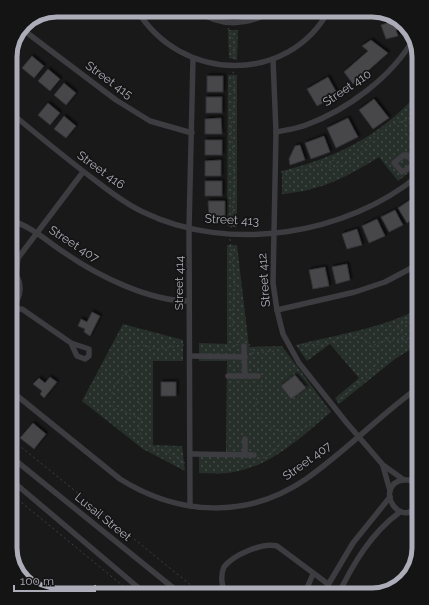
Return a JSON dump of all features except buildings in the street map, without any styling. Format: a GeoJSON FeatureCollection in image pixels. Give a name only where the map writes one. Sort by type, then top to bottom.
{"type":"FeatureCollection","features":[{"type":"Feature","properties":{"kind":"street"},"geometry":{"type":"LineString","coordinates":[[141,17],[158,37],[174,50],[193,59],[219,66],[246,66],[273,59],[300,44],[323,22],[326,17]]}},
{"type":"Feature","properties":{"kind":"street"},"geometry":{"type":"LineString","coordinates":[[208,17],[224,22],[243,23],[260,17]]}},
{"type":"Feature","properties":{"kind":"street","name":"Street 415"},"geometry":{"type":"LineString","coordinates":[[26,32],[116,100],[150,121],[192,133]]}},
{"type":"Feature","properties":{"kind":"street","name":"Street 410"},"geometry":{"type":"LineString","coordinates":[[276,132],[305,126],[335,112],[376,84],[410,44]]}},
{"type":"Feature","properties":{"kind":"street","name":"Street 414"},"geometry":{"type":"LineString","coordinates":[[190,506],[191,345],[189,301],[189,229],[193,59]]}},
{"type":"Feature","properties":{"kind":"street","name":"Street 412"},"geometry":{"type":"LineString","coordinates":[[273,59],[276,132],[273,283],[277,310],[284,334],[299,363],[358,436],[383,465],[412,483]]}},
{"type":"Feature","properties":{"kind":"street","name":"Street 416"},"geometry":{"type":"LineString","coordinates":[[17,118],[83,172],[142,212],[189,229]]}},
{"type":"Feature","properties":{"kind":"street","name":"Street 407"},"geometry":{"type":"LineString","coordinates":[[37,233],[83,172]]}},
{"type":"Feature","properties":{"kind":"street","name":"Street 413"},"geometry":{"type":"LineString","coordinates":[[189,229],[230,233],[301,230],[345,218],[390,196],[412,181]]}},
{"type":"Feature","properties":{"kind":"street","name":"Street 407"},"geometry":{"type":"LineString","coordinates":[[17,223],[37,233],[83,265],[121,284],[166,299],[189,301]]}},
{"type":"Feature","properties":{"kind":"street"},"geometry":{"type":"LineString","coordinates":[[17,266],[18,258],[37,233]]}},
{"type":"Feature","properties":{"kind":"street"},"geometry":{"type":"LineString","coordinates":[[277,310],[355,292],[385,282],[412,268]]}},
{"type":"Feature","properties":{"kind":"street"},"geometry":{"type":"LineString","coordinates":[[17,278],[20,285],[22,309]]}},
{"type":"Feature","properties":{"kind":"street"},"geometry":{"type":"LineString","coordinates":[[17,300],[20,296]]}},
{"type":"Feature","properties":{"kind":"street"},"geometry":{"type":"LineString","coordinates":[[17,309],[22,309],[71,344]]}},
{"type":"Feature","properties":{"kind":"street"},"geometry":{"type":"LineString","coordinates":[[244,346],[245,376]]}},
{"type":"Feature","properties":{"kind":"street"},"geometry":{"type":"LineString","coordinates":[[191,356],[245,357]]}},
{"type":"Feature","properties":{"kind":"street"},"geometry":{"type":"LineString","coordinates":[[228,376],[258,376]]}},
{"type":"Feature","properties":{"kind":"street","name":"Street 407"},"geometry":{"type":"LineString","coordinates":[[17,396],[120,479],[141,491],[164,501],[190,506],[232,507],[269,498],[306,478],[412,393]]}},
{"type":"Feature","properties":{"kind":"street"},"geometry":{"type":"LineString","coordinates":[[191,454],[249,455],[245,439]]}},
{"type":"Feature","properties":{"kind":"street","name":"Lusail Street"},"geometry":{"type":"LineString","coordinates":[[17,462],[173,588]]}},
{"type":"Feature","properties":{"kind":"street","name":"Street 412"},"geometry":{"type":"LineString","coordinates":[[383,465],[392,504],[400,512]]}},
{"type":"Feature","properties":{"kind":"street"},"geometry":{"type":"LineString","coordinates":[[326,588],[353,543],[390,494],[394,485],[412,479]]}},
{"type":"Feature","properties":{"kind":"street"},"geometry":{"type":"LineString","coordinates":[[17,485],[139,588]]}},
{"type":"Feature","properties":{"kind":"street"},"geometry":{"type":"LineString","coordinates":[[342,588],[370,541],[388,520],[400,512],[412,514]]}},
{"type":"Feature","properties":{"kind":"street"},"geometry":{"type":"LineString","coordinates":[[224,588],[222,574],[225,567],[252,548],[270,544],[277,546],[328,584]]}},
{"type":"Feature","properties":{"kind":"street"},"geometry":{"type":"LineString","coordinates":[[307,588],[313,574]]}},
{"type":"Feature","properties":{"kind":"path"},"geometry":{"type":"LineString","coordinates":[[224,22],[232,34],[234,42],[234,66]]}},
{"type":"Feature","properties":{"kind":"path"},"geometry":{"type":"LineString","coordinates":[[230,233],[235,186],[235,164],[230,127],[235,97],[233,72]]}},
{"type":"Feature","properties":{"kind":"path"},"geometry":{"type":"LineString","coordinates":[[275,172],[305,170],[316,165],[328,166],[332,170],[355,159],[372,139],[388,126],[412,117]]}},
{"type":"Feature","properties":{"kind":"path"},"geometry":{"type":"LineString","coordinates":[[406,119],[406,135],[412,142]]}},
{"type":"Feature","properties":{"kind":"path"},"geometry":{"type":"LineString","coordinates":[[328,166],[333,160],[339,166]]}},
{"type":"Feature","properties":{"kind":"path"},"geometry":{"type":"LineString","coordinates":[[373,346],[386,340],[404,322],[412,320]]}},
{"type":"Feature","properties":{"kind":"path"},"geometry":{"type":"LineString","coordinates":[[404,322],[412,323]]}},
{"type":"Feature","properties":{"kind":"path"},"geometry":{"type":"LineString","coordinates":[[398,327],[406,340]]}},
{"type":"Feature","properties":{"kind":"path"},"geometry":{"type":"LineString","coordinates":[[386,340],[406,340],[412,336]]}},
{"type":"Feature","properties":{"kind":"path"},"geometry":{"type":"LineString","coordinates":[[227,349],[237,345],[241,337]]}},
{"type":"Feature","properties":{"kind":"path"},"geometry":{"type":"LineString","coordinates":[[191,345],[167,349],[148,348],[141,345],[132,347],[125,354],[126,371],[139,401],[141,436],[146,444],[155,449],[172,453],[182,462],[191,466]]}},
{"type":"Feature","properties":{"kind":"path"},"geometry":{"type":"LineString","coordinates":[[252,353],[276,351]]}},
{"type":"Feature","properties":{"kind":"path"},"geometry":{"type":"LineString","coordinates":[[126,371],[115,385],[109,397],[109,402],[114,409],[131,412],[141,421]]}},
{"type":"Feature","properties":{"kind":"path"},"geometry":{"type":"LineString","coordinates":[[249,455],[248,459],[253,460],[263,458],[273,453],[286,436],[293,432]]}},
{"type":"Feature","properties":{"kind":"path"},"geometry":{"type":"LineString","coordinates":[[17,444],[194,588]]}},
{"type":"Feature","properties":{"kind":"path"},"geometry":{"type":"LineString","coordinates":[[17,499],[125,588]]}},
{"type":"Feature","properties":{"kind":"shaded area"},"geometry":{"type":"Polygon","coordinates":[[[228,30],[238,30],[237,60],[229,58],[228,30]]]}},
{"type":"Feature","properties":{"kind":"shaded area"},"geometry":{"type":"Polygon","coordinates":[[[228,75],[237,75],[237,227],[227,226],[228,75]]]}},
{"type":"Feature","properties":{"kind":"shaded area"},"geometry":{"type":"Polygon","coordinates":[[[412,99],[412,131],[409,134],[412,137],[412,170],[398,181],[379,157],[356,171],[333,182],[309,190],[282,194],[282,171],[322,159],[357,143],[389,121],[412,99]]]}},
{"type":"Feature","properties":{"kind":"shaded area"},"geometry":{"type":"Polygon","coordinates":[[[227,245],[237,245],[249,347],[282,346],[331,412],[284,450],[257,465],[228,473],[199,473],[199,453],[226,453],[227,361],[199,361],[199,343],[227,344],[227,245]]]}},
{"type":"Feature","properties":{"kind":"shaded area"},"geometry":{"type":"Polygon","coordinates":[[[412,312],[412,348],[395,359],[339,404],[335,398],[359,378],[330,344],[307,361],[296,345],[376,326],[412,312]]]}},
{"type":"Feature","properties":{"kind":"shaded area"},"geometry":{"type":"Polygon","coordinates":[[[123,324],[183,340],[183,361],[153,361],[153,445],[182,446],[185,471],[143,449],[82,401],[123,324]]]}}]}
